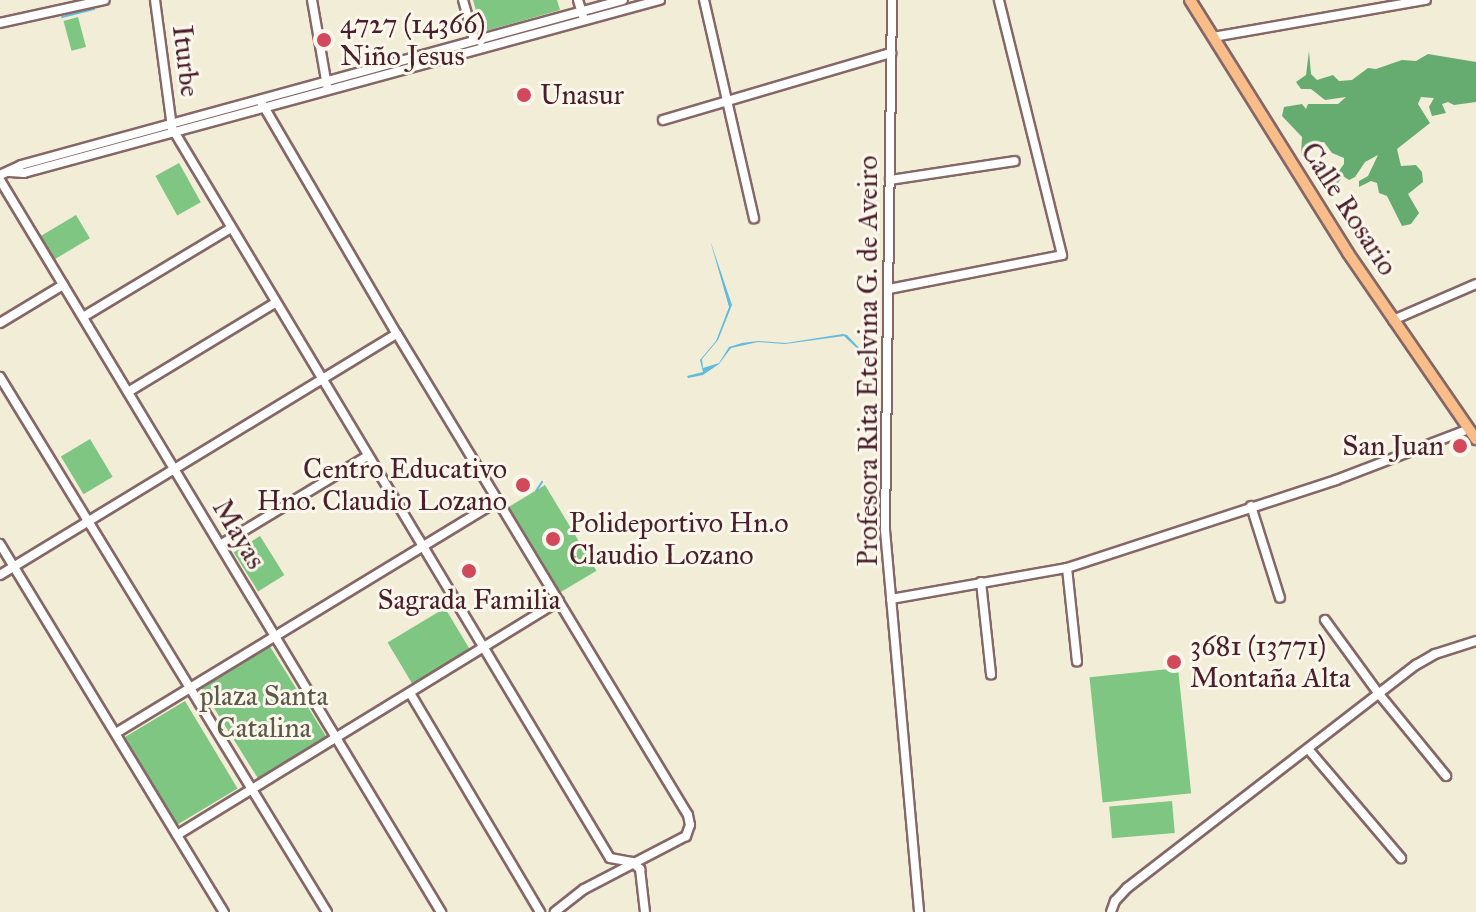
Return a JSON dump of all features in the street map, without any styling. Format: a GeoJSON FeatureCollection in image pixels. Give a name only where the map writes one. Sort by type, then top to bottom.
{"type":"FeatureCollection","features":[{"type":"Feature","properties":{"kind":"main road","name":"Calle Rosario"},"geometry":{"type":"LineString","coordinates":[[1190,0],[1393,320],[1473,434]]}},
{"type":"Feature","properties":{"kind":"street"},"geometry":{"type":"LineString","coordinates":[[0,23],[105,0]]}},
{"type":"Feature","properties":{"kind":"street","name":"Iturbe"},"geometry":{"type":"LineString","coordinates":[[155,0],[173,128]]}},
{"type":"Feature","properties":{"kind":"street"},"geometry":{"type":"LineString","coordinates":[[312,0],[328,86]]}},
{"type":"Feature","properties":{"kind":"street"},"geometry":{"type":"LineString","coordinates":[[463,0],[474,39],[482,50]]}},
{"type":"Feature","properties":{"kind":"street"},"geometry":{"type":"LineString","coordinates":[[578,0],[583,16]]}},
{"type":"Feature","properties":{"kind":"street"},"geometry":{"type":"LineString","coordinates":[[0,177],[21,165],[328,86],[472,53],[623,0]]}},
{"type":"Feature","properties":{"kind":"street"},"geometry":{"type":"LineString","coordinates":[[328,86],[474,39],[660,0]]}},
{"type":"Feature","properties":{"kind":"street"},"geometry":{"type":"LineString","coordinates":[[704,0],[754,218]]}},
{"type":"Feature","properties":{"kind":"street","name":"Profesora Rita Etelvina G. de Aveiro"},"geometry":{"type":"LineString","coordinates":[[892,0],[885,491],[891,599],[919,912]]}},
{"type":"Feature","properties":{"kind":"street"},"geometry":{"type":"LineString","coordinates":[[889,289],[1062,255],[999,0]]}},
{"type":"Feature","properties":{"kind":"street"},"geometry":{"type":"LineString","coordinates":[[1213,37],[1426,0]]}},
{"type":"Feature","properties":{"kind":"street"},"geometry":{"type":"LineString","coordinates":[[472,53],[474,39]]}},
{"type":"Feature","properties":{"kind":"street"},"geometry":{"type":"LineString","coordinates":[[663,120],[891,53]]}},
{"type":"Feature","properties":{"kind":"street"},"geometry":{"type":"LineString","coordinates":[[262,104],[397,334],[688,815],[690,825],[686,836],[584,889],[555,912]]}},
{"type":"Feature","properties":{"kind":"street"},"geometry":{"type":"LineString","coordinates":[[173,128],[366,457],[610,858],[632,862],[640,869],[645,912]]}},
{"type":"Feature","properties":{"kind":"street"},"geometry":{"type":"LineString","coordinates":[[890,180],[1015,161]]}},
{"type":"Feature","properties":{"kind":"street","name":"Mayas"},"geometry":{"type":"LineString","coordinates":[[0,177],[441,912]]}},
{"type":"Feature","properties":{"kind":"street"},"geometry":{"type":"LineString","coordinates":[[83,317],[231,228]]}},
{"type":"Feature","properties":{"kind":"street"},"geometry":{"type":"LineString","coordinates":[[1393,320],[1476,284]]}},
{"type":"Feature","properties":{"kind":"street"},"geometry":{"type":"LineString","coordinates":[[0,323],[63,285]]}},
{"type":"Feature","properties":{"kind":"street"},"geometry":{"type":"LineString","coordinates":[[128,392],[275,303]]}},
{"type":"Feature","properties":{"kind":"street"},"geometry":{"type":"LineString","coordinates":[[0,575],[397,334]]}},
{"type":"Feature","properties":{"kind":"street"},"geometry":{"type":"LineString","coordinates":[[0,377],[327,912]]}},
{"type":"Feature","properties":{"kind":"street"},"geometry":{"type":"LineString","coordinates":[[891,599],[1067,568],[1473,434]]}},
{"type":"Feature","properties":{"kind":"street"},"geometry":{"type":"LineString","coordinates":[[220,545],[366,457]]}},
{"type":"Feature","properties":{"kind":"street"},"geometry":{"type":"LineString","coordinates":[[116,733],[498,501]]}},
{"type":"Feature","properties":{"kind":"street"},"geometry":{"type":"LineString","coordinates":[[1251,506],[1280,598]]}},
{"type":"Feature","properties":{"kind":"street"},"geometry":{"type":"LineString","coordinates":[[0,544],[224,912]]}},
{"type":"Feature","properties":{"kind":"street"},"geometry":{"type":"LineString","coordinates":[[1067,568],[1077,661]]}},
{"type":"Feature","properties":{"kind":"street"},"geometry":{"type":"LineString","coordinates":[[981,582],[991,674]]}},
{"type":"Feature","properties":{"kind":"street"},"geometry":{"type":"LineString","coordinates":[[177,835],[559,601]]}},
{"type":"Feature","properties":{"kind":"street"},"geometry":{"type":"LineString","coordinates":[[1325,620],[1379,694],[1446,776]]}},
{"type":"Feature","properties":{"kind":"street"},"geometry":{"type":"LineString","coordinates":[[1111,912],[1115,901],[1127,888],[1425,659],[1476,641]]}},
{"type":"Feature","properties":{"kind":"street"},"geometry":{"type":"LineString","coordinates":[[410,693],[540,912]]}},
{"type":"Feature","properties":{"kind":"street"},"geometry":{"type":"LineString","coordinates":[[1309,750],[1401,858]]}},
{"type":"Feature","properties":{"kind":"green space"},"geometry":{"type":"Polygon","coordinates":[[[473,0],[557,0],[560,10],[482,32],[473,0]]]}},
{"type":"Feature","properties":{"kind":"green space"},"geometry":{"type":"Polygon","coordinates":[[[78,17],[86,47],[72,51],[64,21],[78,17]]]}},
{"type":"Feature","properties":{"kind":"green space"},"geometry":{"type":"Polygon","coordinates":[[[1309,51],[1311,74],[1317,80],[1333,75],[1339,81],[1352,80],[1368,68],[1376,69],[1402,60],[1416,61],[1428,54],[1476,62],[1476,102],[1454,105],[1448,102],[1442,104],[1446,113],[1432,116],[1429,107],[1434,98],[1421,97],[1418,104],[1430,123],[1397,149],[1401,166],[1416,165],[1422,172],[1423,182],[1408,194],[1419,213],[1411,224],[1402,226],[1387,196],[1379,193],[1377,183],[1371,181],[1359,187],[1359,181],[1368,176],[1378,155],[1365,162],[1355,177],[1349,180],[1343,176],[1335,187],[1335,195],[1329,198],[1325,190],[1344,164],[1344,158],[1332,153],[1324,142],[1316,143],[1304,156],[1301,154],[1302,137],[1282,116],[1284,107],[1302,104],[1306,109],[1308,104],[1338,104],[1346,97],[1325,100],[1311,89],[1301,89],[1296,82],[1306,75],[1309,51]]]}},
{"type":"Feature","properties":{"kind":"green space"},"geometry":{"type":"Polygon","coordinates":[[[179,163],[201,202],[177,215],[155,176],[179,163]]]}},
{"type":"Feature","properties":{"kind":"green space"},"geometry":{"type":"Polygon","coordinates":[[[76,215],[90,238],[55,259],[41,236],[76,215]]]}},
{"type":"Feature","properties":{"kind":"green space"},"geometry":{"type":"Polygon","coordinates":[[[90,439],[113,477],[84,494],[61,457],[90,439]]]}},
{"type":"Feature","properties":{"kind":"green space","name":"Polideportivo Hn.o Claudio Lozano"},"geometry":{"type":"Polygon","coordinates":[[[545,485],[597,571],[561,592],[509,507],[545,485]]]}},
{"type":"Feature","properties":{"kind":"green space"},"geometry":{"type":"Polygon","coordinates":[[[260,536],[284,575],[258,591],[234,552],[260,536]]]}},
{"type":"Feature","properties":{"kind":"green space"},"geometry":{"type":"Polygon","coordinates":[[[445,608],[470,649],[412,684],[388,643],[445,608]]]}},
{"type":"Feature","properties":{"kind":"green space","name":"plaza Santa Catalina"},"geometry":{"type":"Polygon","coordinates":[[[269,645],[326,737],[258,779],[201,687],[269,645]]]}},
{"type":"Feature","properties":{"kind":"green space"},"geometry":{"type":"Polygon","coordinates":[[[1178,668],[1191,793],[1103,803],[1089,677],[1178,668]]]}},
{"type":"Feature","properties":{"kind":"green space"},"geometry":{"type":"Polygon","coordinates":[[[185,701],[238,788],[178,824],[125,737],[185,701]]]}},
{"type":"Feature","properties":{"kind":"green space"},"geometry":{"type":"Polygon","coordinates":[[[1172,801],[1175,833],[1112,838],[1109,806],[1172,801]]]}},
{"type":"Feature","properties":{"kind":"water"},"geometry":{"type":"Polygon","coordinates":[[[710,240],[732,305],[718,340],[702,359],[703,368],[719,363],[729,347],[742,343],[758,341],[786,343],[843,334],[862,351],[878,347],[879,356],[861,352],[844,336],[785,344],[758,342],[731,348],[719,364],[703,375],[688,378],[703,372],[700,360],[716,341],[729,307],[710,240]]]}},
{"type":"Feature","properties":{"kind":"waterway"},"geometry":{"type":"LineString","coordinates":[[62,17],[94,9]]}},
{"type":"Feature","properties":{"kind":"waterway"},"geometry":{"type":"LineString","coordinates":[[536,491],[542,482]]}},
{"type":"Feature","properties":{"kind":"place","name":"4727 (14366) Niño Jesus"},"geometry":{"type":"Point","coordinates":[324,40]}},
{"type":"Feature","properties":{"kind":"place","name":"Unasur"},"geometry":{"type":"Point","coordinates":[524,95]}},
{"type":"Feature","properties":{"kind":"place","name":"San Juan"},"geometry":{"type":"Point","coordinates":[1460,446]}},
{"type":"Feature","properties":{"kind":"place","name":"Centro Educativo Hno. Claudio Lozano"},"geometry":{"type":"Point","coordinates":[523,485]}},
{"type":"Feature","properties":{"kind":"place","name":"Polideportivo Hn.o Claudio Lozano"},"geometry":{"type":"Point","coordinates":[553,539]}},
{"type":"Feature","properties":{"kind":"place","name":"Sagrada Familia"},"geometry":{"type":"Point","coordinates":[469,571]}},
{"type":"Feature","properties":{"kind":"place","name":"3681 (13771) Montaña Alta"},"geometry":{"type":"Point","coordinates":[1174,662]}}]}
